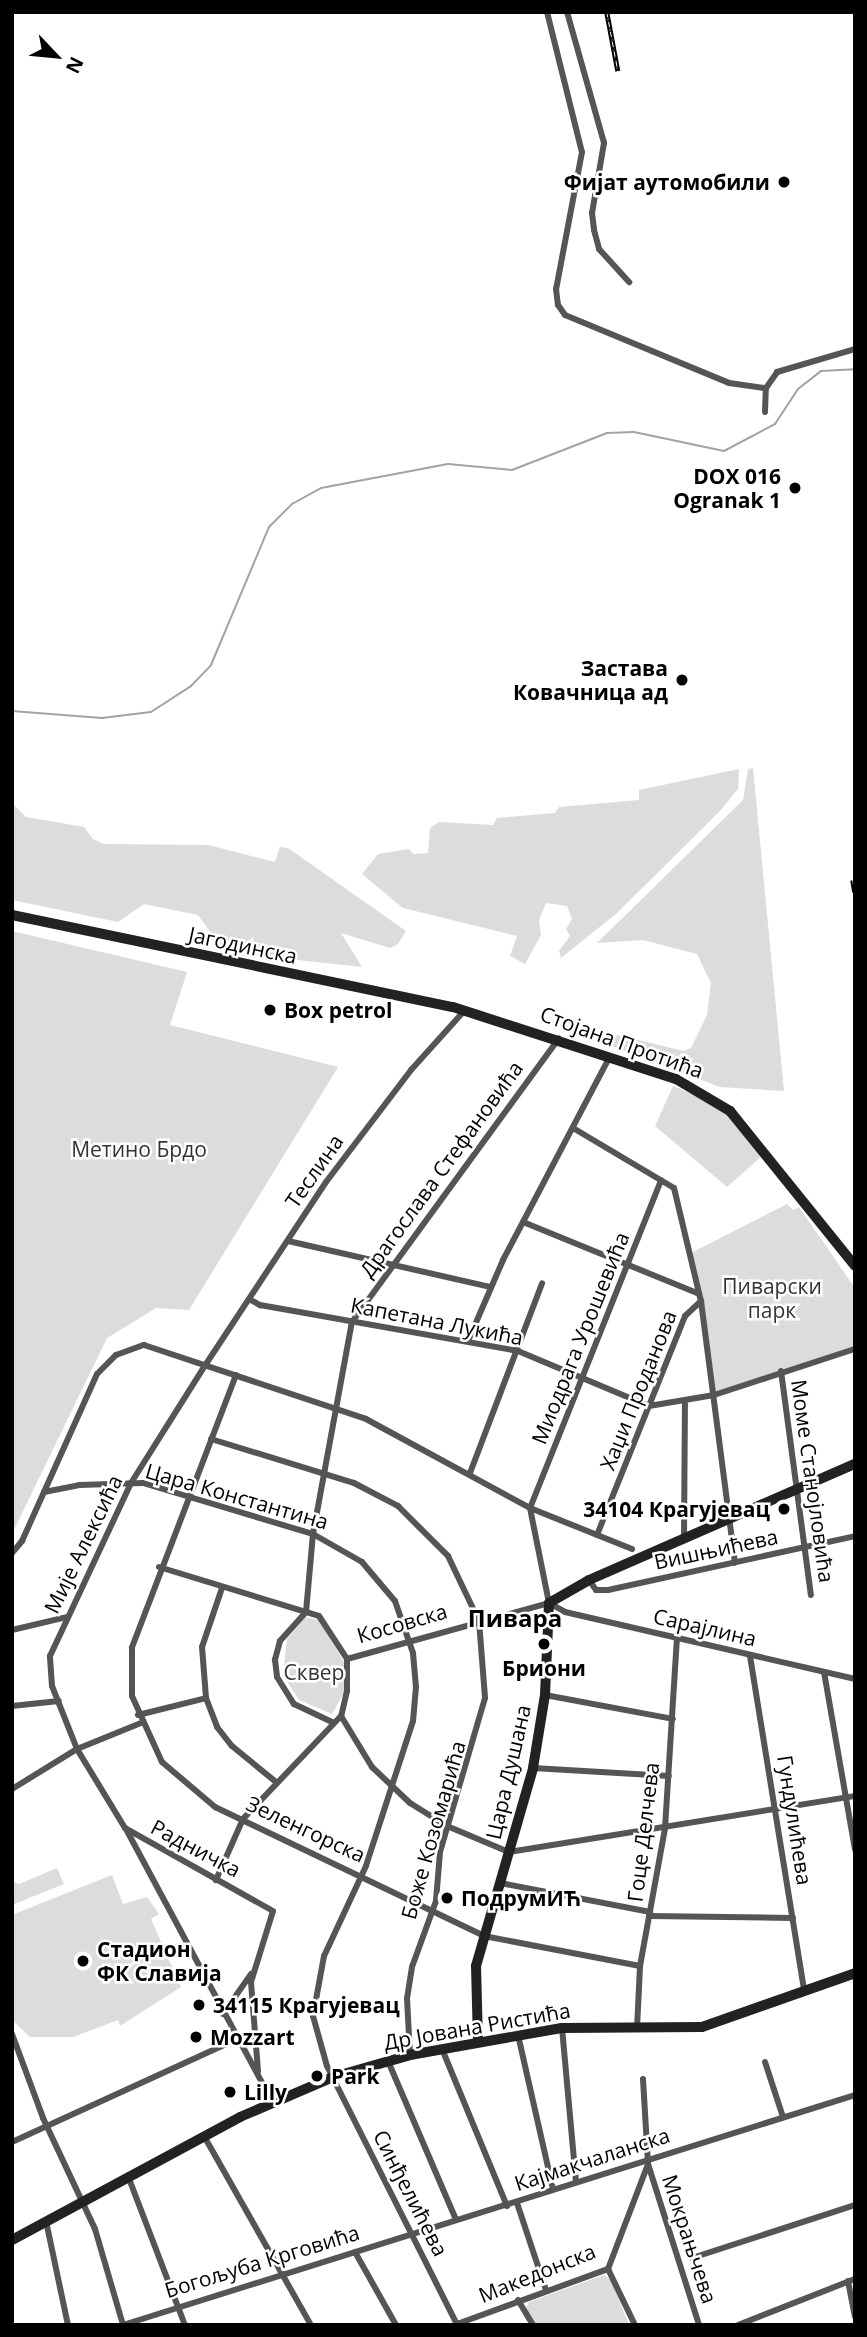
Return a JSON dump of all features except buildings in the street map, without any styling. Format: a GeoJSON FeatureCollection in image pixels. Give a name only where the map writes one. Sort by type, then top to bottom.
{"type":"FeatureCollection","features":[{"type":"Feature","properties":{"kind":"street"},"geometry":{"type":"LineString","coordinates":[[547,12],[582,152],[556,289],[558,305],[565,315],[729,383],[766,388]]}},
{"type":"Feature","properties":{"kind":"street"},"geometry":{"type":"LineString","coordinates":[[567,12],[604,143],[593,204],[594,230],[605,258],[629,282]]}},
{"type":"Feature","properties":{"kind":"street"},"geometry":{"type":"LineString","coordinates":[[765,412],[766,388],[777,372],[855,349]]}},
{"type":"Feature","properties":{"kind":"street","name":"Јагодинска"},"geometry":{"type":"LineString","coordinates":[[12,915],[466,1010]]}},
{"type":"Feature","properties":{"kind":"street","name":"Стојана Протића"},"geometry":{"type":"LineString","coordinates":[[466,1010],[560,1038],[676,1079],[722,1104],[855,1266]]}},
{"type":"Feature","properties":{"kind":"street","name":"Теслина"},"geometry":{"type":"LineString","coordinates":[[206,1364],[361,1135],[428,1049],[466,1010]]}},
{"type":"Feature","properties":{"kind":"street","name":"Драгослава Стефановића"},"geometry":{"type":"LineString","coordinates":[[352,1322],[560,1038]]}},
{"type":"Feature","properties":{"kind":"street"},"geometry":{"type":"LineString","coordinates":[[468,1341],[490,1287],[610,1056]]}},
{"type":"Feature","properties":{"kind":"street"},"geometry":{"type":"LineString","coordinates":[[573,1128],[674,1188],[700,1297],[735,1563]]}},
{"type":"Feature","properties":{"kind":"street","name":"Миодрага Урошевића"},"geometry":{"type":"LineString","coordinates":[[530,1508],[660,1181]]}},
{"type":"Feature","properties":{"kind":"street"},"geometry":{"type":"LineString","coordinates":[[523,1222],[700,1297]]}},
{"type":"Feature","properties":{"kind":"street"},"geometry":{"type":"LineString","coordinates":[[288,1241],[490,1287]]}},
{"type":"Feature","properties":{"kind":"street"},"geometry":{"type":"LineString","coordinates":[[470,1473],[542,1283]]}},
{"type":"Feature","properties":{"kind":"street","name":"Хаџи Проданова"},"geometry":{"type":"LineString","coordinates":[[597,1535],[685,1315],[700,1297]]}},
{"type":"Feature","properties":{"kind":"street","name":"Капетана Лукића"},"geometry":{"type":"LineString","coordinates":[[249,1300],[518,1352],[649,1406]]}},
{"type":"Feature","properties":{"kind":"street"},"geometry":{"type":"LineString","coordinates":[[332,1722],[294,1704],[277,1677],[275,1660],[280,1641],[306,1612],[313,1534],[352,1322]]}},
{"type":"Feature","properties":{"kind":"street"},"geometry":{"type":"LineString","coordinates":[[12,1553],[44,1492],[94,1380],[116,1355],[144,1345],[386,1427],[530,1508],[632,1549]]}},
{"type":"Feature","properties":{"kind":"street"},"geometry":{"type":"LineString","coordinates":[[649,1406],[714,1395],[855,1349]]}},
{"type":"Feature","properties":{"kind":"street","name":"Мије Алексића"},"geometry":{"type":"LineString","coordinates":[[64,1714],[49,1662],[67,1617],[131,1483],[206,1364]]}},
{"type":"Feature","properties":{"kind":"street","name":"Моме Станојловића"},"geometry":{"type":"LineString","coordinates":[[781,1371],[811,1595]]}},
{"type":"Feature","properties":{"kind":"street","name":"Зеленгорска"},"geometry":{"type":"LineString","coordinates":[[236,1375],[159,1567],[132,1648],[131,1684],[139,1719],[162,1762],[184,1785],[206,1802],[484,1936],[640,1966]]}},
{"type":"Feature","properties":{"kind":"street"},"geometry":{"type":"LineString","coordinates":[[684,1538],[685,1401]]}},
{"type":"Feature","properties":{"kind":"street","name":"Боже Козомарића"},"geometry":{"type":"LineString","coordinates":[[211,1439],[370,1490],[417,1521],[460,1574],[479,1621],[485,1698],[447,1826],[432,1909],[412,1967],[407,1998],[410,2055]]}},
{"type":"Feature","properties":{"kind":"street","name":"Косовска"},"geometry":{"type":"LineString","coordinates":[[347,1659],[550,1603],[589,1580],[855,1464]]}},
{"type":"Feature","properties":{"kind":"street"},"geometry":{"type":"LineString","coordinates":[[138,1471],[143,1483]]}},
{"type":"Feature","properties":{"kind":"street","name":"Цара Константина"},"geometry":{"type":"LineString","coordinates":[[44,1492],[143,1483],[313,1534],[356,1556],[380,1579],[397,1606],[410,1640],[415,1706],[362,1875],[324,1956],[314,1999],[316,2029],[333,2077]]}},
{"type":"Feature","properties":{"kind":"street","name":"Цара Душана"},"geometry":{"type":"LineString","coordinates":[[478,2042],[475,1976],[533,1768],[545,1695],[550,1603],[530,1508]]}},
{"type":"Feature","properties":{"kind":"street","name":"Вишњићева"},"geometry":{"type":"LineString","coordinates":[[589,1580],[600,1591],[855,1536]]}},
{"type":"Feature","properties":{"kind":"street"},"geometry":{"type":"LineString","coordinates":[[159,1567],[306,1612],[327,1623],[347,1659],[348,1691],[341,1716],[332,1722],[243,1819],[216,1880]]}},
{"type":"Feature","properties":{"kind":"street"},"geometry":{"type":"LineString","coordinates":[[222,1588],[202,1647],[206,1698],[218,1727],[232,1746],[276,1782]]}},
{"type":"Feature","properties":{"kind":"street","name":"Сарајлина"},"geometry":{"type":"LineString","coordinates":[[550,1603],[565,1612],[855,1679]]}},
{"type":"Feature","properties":{"kind":"street"},"geometry":{"type":"LineString","coordinates":[[12,1630],[67,1617]]}},
{"type":"Feature","properties":{"kind":"street","name":"Гоце Делчева"},"geometry":{"type":"LineString","coordinates":[[636,2028],[640,1966],[664,1828],[677,1639]]}},
{"type":"Feature","properties":{"kind":"street","name":"Гундулићева"},"geometry":{"type":"LineString","coordinates":[[750,1656],[804,1990]]}},
{"type":"Feature","properties":{"kind":"street"},"geometry":{"type":"LineString","coordinates":[[824,1672],[855,1849]]}},
{"type":"Feature","properties":{"kind":"street"},"geometry":{"type":"LineString","coordinates":[[545,1695],[673,1719]]}},
{"type":"Feature","properties":{"kind":"street"},"geometry":{"type":"LineString","coordinates":[[12,1789],[77,1749],[139,1719],[206,1698]]}},
{"type":"Feature","properties":{"kind":"street"},"geometry":{"type":"LineString","coordinates":[[12,1706],[59,1701]]}},
{"type":"Feature","properties":{"kind":"street","name":"Радничка"},"geometry":{"type":"LineString","coordinates":[[64,1714],[77,1749],[125,1828],[216,1880],[264,1903],[274,1913],[251,1974],[223,2014]]}},
{"type":"Feature","properties":{"kind":"street"},"geometry":{"type":"LineString","coordinates":[[341,1716],[372,1767],[390,1786],[447,1826],[509,1852],[855,1796]]}},
{"type":"Feature","properties":{"kind":"street"},"geometry":{"type":"LineString","coordinates":[[533,1768],[669,1776]]}},
{"type":"Feature","properties":{"kind":"street"},"geometry":{"type":"LineString","coordinates":[[125,1828],[272,2101]]}},
{"type":"Feature","properties":{"kind":"street"},"geometry":{"type":"LineString","coordinates":[[500,1883],[650,1914],[793,1918]]}},
{"type":"Feature","properties":{"kind":"street","name":"Др Јована Ристића"},"geometry":{"type":"LineString","coordinates":[[12,2240],[272,2101],[333,2077],[410,2055],[562,2028],[702,2027],[855,1973]]}},
{"type":"Feature","properties":{"kind":"street","name":"Радничка"},"geometry":{"type":"LineString","coordinates":[[251,1974],[258,2071]]}},
{"type":"Feature","properties":{"kind":"street"},"geometry":{"type":"LineString","coordinates":[[562,2028],[576,2181]]}},
{"type":"Feature","properties":{"kind":"street"},"geometry":{"type":"LineString","coordinates":[[12,2034],[47,2128],[101,2246],[123,2325]]}},
{"type":"Feature","properties":{"kind":"street"},"geometry":{"type":"LineString","coordinates":[[518,2035],[553,2189]]}},
{"type":"Feature","properties":{"kind":"street"},"geometry":{"type":"LineString","coordinates":[[12,2142],[237,2039]]}},
{"type":"Feature","properties":{"kind":"street"},"geometry":{"type":"LineString","coordinates":[[442,2049],[507,2206]]}},
{"type":"Feature","properties":{"kind":"street"},"geometry":{"type":"LineString","coordinates":[[12,2059],[21,2056]]}},
{"type":"Feature","properties":{"kind":"street"},"geometry":{"type":"LineString","coordinates":[[388,2061],[456,2220]]}},
{"type":"Feature","properties":{"kind":"street"},"geometry":{"type":"LineString","coordinates":[[765,2062],[783,2117]]}},
{"type":"Feature","properties":{"kind":"street","name":"Синђелићева"},"geometry":{"type":"LineString","coordinates":[[333,2077],[457,2324]]}},
{"type":"Feature","properties":{"kind":"street","name":"Мокрањчева"},"geometry":{"type":"LineString","coordinates":[[643,2079],[648,2161],[699,2325]]}},
{"type":"Feature","properties":{"kind":"street","name":"Кајмакчаланска"},"geometry":{"type":"LineString","coordinates":[[412,2234],[855,2095]]}},
{"type":"Feature","properties":{"kind":"street"},"geometry":{"type":"LineString","coordinates":[[204,2136],[311,2325]]}},
{"type":"Feature","properties":{"kind":"street","name":"Македонска"},"geometry":{"type":"LineString","coordinates":[[457,2324],[608,2269],[648,2161]]}},
{"type":"Feature","properties":{"kind":"street"},"geometry":{"type":"LineString","coordinates":[[128,2176],[186,2325]]}},
{"type":"Feature","properties":{"kind":"street"},"geometry":{"type":"LineString","coordinates":[[517,2203],[546,2290]]}},
{"type":"Feature","properties":{"kind":"street"},"geometry":{"type":"LineString","coordinates":[[692,2258],[855,2205]]}},
{"type":"Feature","properties":{"kind":"street"},"geometry":{"type":"LineString","coordinates":[[46,2221],[68,2325]]}},
{"type":"Feature","properties":{"kind":"street","name":"Богољуба Крговића"},"geometry":{"type":"LineString","coordinates":[[123,2325],[178,2304],[412,2234]]}},
{"type":"Feature","properties":{"kind":"street"},"geometry":{"type":"LineString","coordinates":[[355,2252],[396,2325]]}},
{"type":"Feature","properties":{"kind":"street"},"geometry":{"type":"LineString","coordinates":[[608,2269],[635,2325]]}},
{"type":"Feature","properties":{"kind":"street"},"geometry":{"type":"LineString","coordinates":[[738,2325],[851,2280],[855,2316]]}},
{"type":"Feature","properties":{"kind":"street"},"geometry":{"type":"LineString","coordinates":[[518,2300],[533,2325]]}},
{"type":"Feature","properties":{"kind":"green space"},"geometry":{"type":"Polygon","coordinates":[[[753,768],[784,1091],[720,1087],[612,1046],[617,1035],[684,1051],[691,1048],[707,1015],[711,983],[697,954],[643,940],[597,943],[743,800],[748,769],[753,768]]]}},
{"type":"Feature","properties":{"kind":"green space"},"geometry":{"type":"Polygon","coordinates":[[[739,769],[738,789],[720,811],[617,913],[561,958],[559,951],[570,936],[566,929],[572,919],[567,906],[546,903],[539,920],[541,935],[525,964],[510,956],[517,936],[403,908],[362,874],[378,854],[409,849],[413,854],[428,853],[430,828],[439,822],[493,825],[497,818],[555,813],[559,807],[639,800],[639,790],[739,769]]]}},
{"type":"Feature","properties":{"kind":"green space"},"geometry":{"type":"Polygon","coordinates":[[[12,803],[26,817],[84,827],[93,839],[104,844],[208,845],[275,862],[280,847],[288,848],[406,931],[398,944],[390,948],[341,933],[362,967],[234,953],[221,947],[198,915],[144,904],[118,922],[12,900],[12,803]]]}},
{"type":"Feature","properties":{"kind":"green space","name":"Метино Брдо"},"geometry":{"type":"Polygon","coordinates":[[[12,931],[187,972],[170,1025],[338,1067],[189,1310],[156,1308],[107,1338],[12,1534],[12,931]]]}},
{"type":"Feature","properties":{"kind":"green space"},"geometry":{"type":"Polygon","coordinates":[[[673,1086],[720,1106],[763,1155],[727,1187],[655,1126],[673,1086]]]}},
{"type":"Feature","properties":{"kind":"green space","name":"Пиварски парк"},"geometry":{"type":"Polygon","coordinates":[[[787,1204],[793,1210],[799,1207],[855,1288],[855,1347],[714,1392],[689,1254],[787,1204]]]}},
{"type":"Feature","properties":{"kind":"green space","name":"Сквер"},"geometry":{"type":"Polygon","coordinates":[[[305,1617],[319,1620],[344,1662],[345,1691],[332,1714],[299,1700],[283,1675],[287,1639],[305,1617]]]}},
{"type":"Feature","properties":{"kind":"green space"},"geometry":{"type":"Polygon","coordinates":[[[57,1868],[64,1884],[12,1905],[12,1881],[19,1884],[57,1868]]]}},
{"type":"Feature","properties":{"kind":"green space"},"geometry":{"type":"Polygon","coordinates":[[[112,1875],[123,1904],[147,1897],[159,1914],[151,1919],[181,1987],[120,2026],[118,2020],[73,2037],[30,2037],[12,2020],[12,1915],[112,1875]]]}},
{"type":"Feature","properties":{"kind":"green space"},"geometry":{"type":"Polygon","coordinates":[[[604,2275],[611,2280],[629,2325],[536,2325],[526,2308],[529,2302],[604,2275]]]}},
{"type":"Feature","properties":{"kind":"waterway"},"geometry":{"type":"LineString","coordinates":[[12,711],[102,718],[151,712],[191,686],[211,665],[269,527],[292,504],[321,488],[448,464],[512,470],[607,433],[634,432],[724,451],[775,424],[798,389],[821,371],[855,369]]}},
{"type":"Feature","properties":{"kind":"railway"},"geometry":{"type":"LineString","coordinates":[[607,12],[618,71]]}},
{"type":"Feature","properties":{"kind":"railway"},"geometry":{"type":"LineString","coordinates":[[853,880],[855,892]]}},
{"type":"Feature","properties":{"kind":"place","name":"Фијат аутомобили"},"geometry":{"type":"Point","coordinates":[784,182]}},
{"type":"Feature","properties":{"kind":"place","name":"DOX 016 Ogranak 1"},"geometry":{"type":"Point","coordinates":[795,488]}},
{"type":"Feature","properties":{"kind":"place","name":"Застава Ковачница ад"},"geometry":{"type":"Point","coordinates":[682,680]}},
{"type":"Feature","properties":{"kind":"place","name":"Box petrol"},"geometry":{"type":"Point","coordinates":[270,1010]}},
{"type":"Feature","properties":{"kind":"place","name":"34104 Крагујевац"},"geometry":{"type":"Point","coordinates":[784,1509]}},
{"type":"Feature","properties":{"kind":"place","name":"Бриони"},"geometry":{"type":"Point","coordinates":[544,1644]}},
{"type":"Feature","properties":{"kind":"place","name":"ПодрумИЋ"},"geometry":{"type":"Point","coordinates":[447,1898]}},
{"type":"Feature","properties":{"kind":"place","name":"Стадион ФК Славија"},"geometry":{"type":"Point","coordinates":[83,1961]}},
{"type":"Feature","properties":{"kind":"place","name":"34115 Крагујевац"},"geometry":{"type":"Point","coordinates":[199,2005]}},
{"type":"Feature","properties":{"kind":"place","name":"Mozzart"},"geometry":{"type":"Point","coordinates":[196,2037]}},
{"type":"Feature","properties":{"kind":"place","name":"Park"},"geometry":{"type":"Point","coordinates":[317,2076]}},
{"type":"Feature","properties":{"kind":"place","name":"Lilly"},"geometry":{"type":"Point","coordinates":[230,2092]}},
{"type":"Feature","properties":{"kind":"district","name":"Пивара"},"geometry":{"type":"Point","coordinates":[515,1618]}}]}
